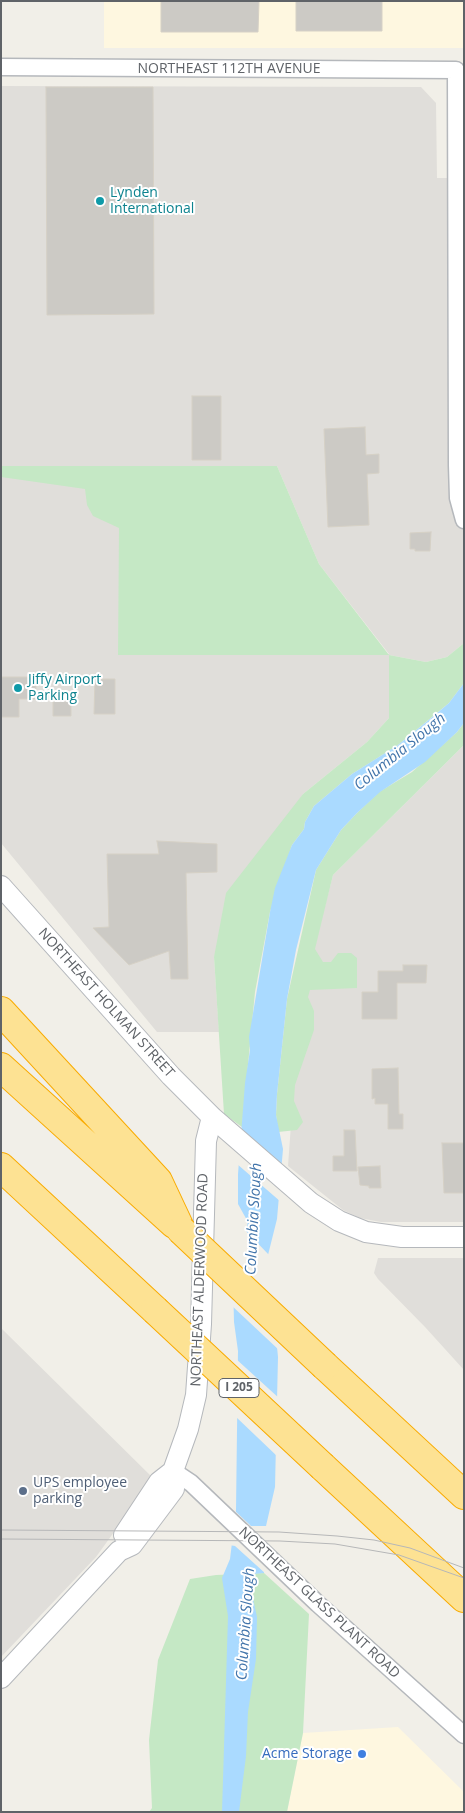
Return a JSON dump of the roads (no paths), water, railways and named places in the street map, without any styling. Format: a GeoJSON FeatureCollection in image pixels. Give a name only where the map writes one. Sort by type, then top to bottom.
{"type":"FeatureCollection","features":[{"type":"Feature","properties":{"kind":"highway"},"geometry":{"type":"LineString","coordinates":[[1,1012],[158,1181],[180,1230]]}},
{"type":"Feature","properties":{"kind":"highway"},"geometry":{"type":"LineString","coordinates":[[1,1067],[180,1230],[464,1495]]}},
{"type":"Feature","properties":{"kind":"highway","name":"I 205"},"geometry":{"type":"LineString","coordinates":[[1,1167],[464,1598]]}},
{"type":"Feature","properties":{"kind":"highway"},"geometry":{"type":"LineString","coordinates":[[1,1182],[73,1234]]}},
{"type":"Feature","properties":{"kind":"street","name":"NORTHEAST 112TH AVENUE"},"geometry":{"type":"LineString","coordinates":[[1,67],[456,70],[457,480],[458,498],[464,520]]}},
{"type":"Feature","properties":{"kind":"street","name":"NORTHEAST HOLMAN STREET"},"geometry":{"type":"LineString","coordinates":[[1,886],[151,1056],[212,1117],[286,1182],[324,1212],[360,1230],[402,1237],[464,1237]]}},
{"type":"Feature","properties":{"kind":"street","name":"NORTHEAST ALDERWOOD ROAD"},"geometry":{"type":"LineString","coordinates":[[174,1471],[188,1429],[196,1395],[201,1324],[206,1141],[212,1117]]}},
{"type":"Feature","properties":{"kind":"street","name":"NORTHEAST GLASS PLANT ROAD"},"geometry":{"type":"LineString","coordinates":[[174,1471],[191,1484],[318,1604],[464,1735]]}},
{"type":"Feature","properties":{"kind":"street"},"geometry":{"type":"LineString","coordinates":[[1,1678],[119,1551],[124,1535],[159,1482],[174,1471]]}},
{"type":"Feature","properties":{"kind":"water","name":"Columbia Slough"},"geometry":{"type":"Polygon","coordinates":[[[464,683],[464,723],[457,732],[425,762],[380,792],[341,830],[316,870],[296,950],[287,999],[277,1094],[276,1115],[283,1149],[277,1219],[268,1255],[278,1357],[275,1487],[266,1526],[264,1573],[254,1574],[252,1594],[257,1617],[256,1659],[248,1712],[246,1756],[239,1812],[222,1812],[228,1616],[222,1578],[230,1559],[236,1510],[238,1351],[234,1322],[233,1279],[248,1222],[238,1204],[238,1174],[245,1083],[250,1050],[249,1037],[275,888],[292,845],[304,829],[305,822],[314,806],[352,774],[398,745],[436,714],[449,703],[464,683]]]}},
{"type":"Feature","properties":{"kind":"tram line"},"geometry":{"type":"LineString","coordinates":[[1,1530],[279,1532],[337,1536],[374,1540],[410,1548],[464,1568]]}},
{"type":"Feature","properties":{"kind":"tram line"},"geometry":{"type":"LineString","coordinates":[[1,1539],[280,1541],[335,1544],[399,1555],[464,1578]]}},
{"type":"Feature","properties":{"kind":"place","name":"Lynden International"},"geometry":{"type":"Point","coordinates":[100,201]}},
{"type":"Feature","properties":{"kind":"place","name":"Jiffy Airport Parking"},"geometry":{"type":"Point","coordinates":[18,688]}},
{"type":"Feature","properties":{"kind":"place","name":"UPS employee parking"},"geometry":{"type":"Point","coordinates":[23,1491]}},
{"type":"Feature","properties":{"kind":"place","name":"Acme Storage"},"geometry":{"type":"Point","coordinates":[362,1754]}}]}
